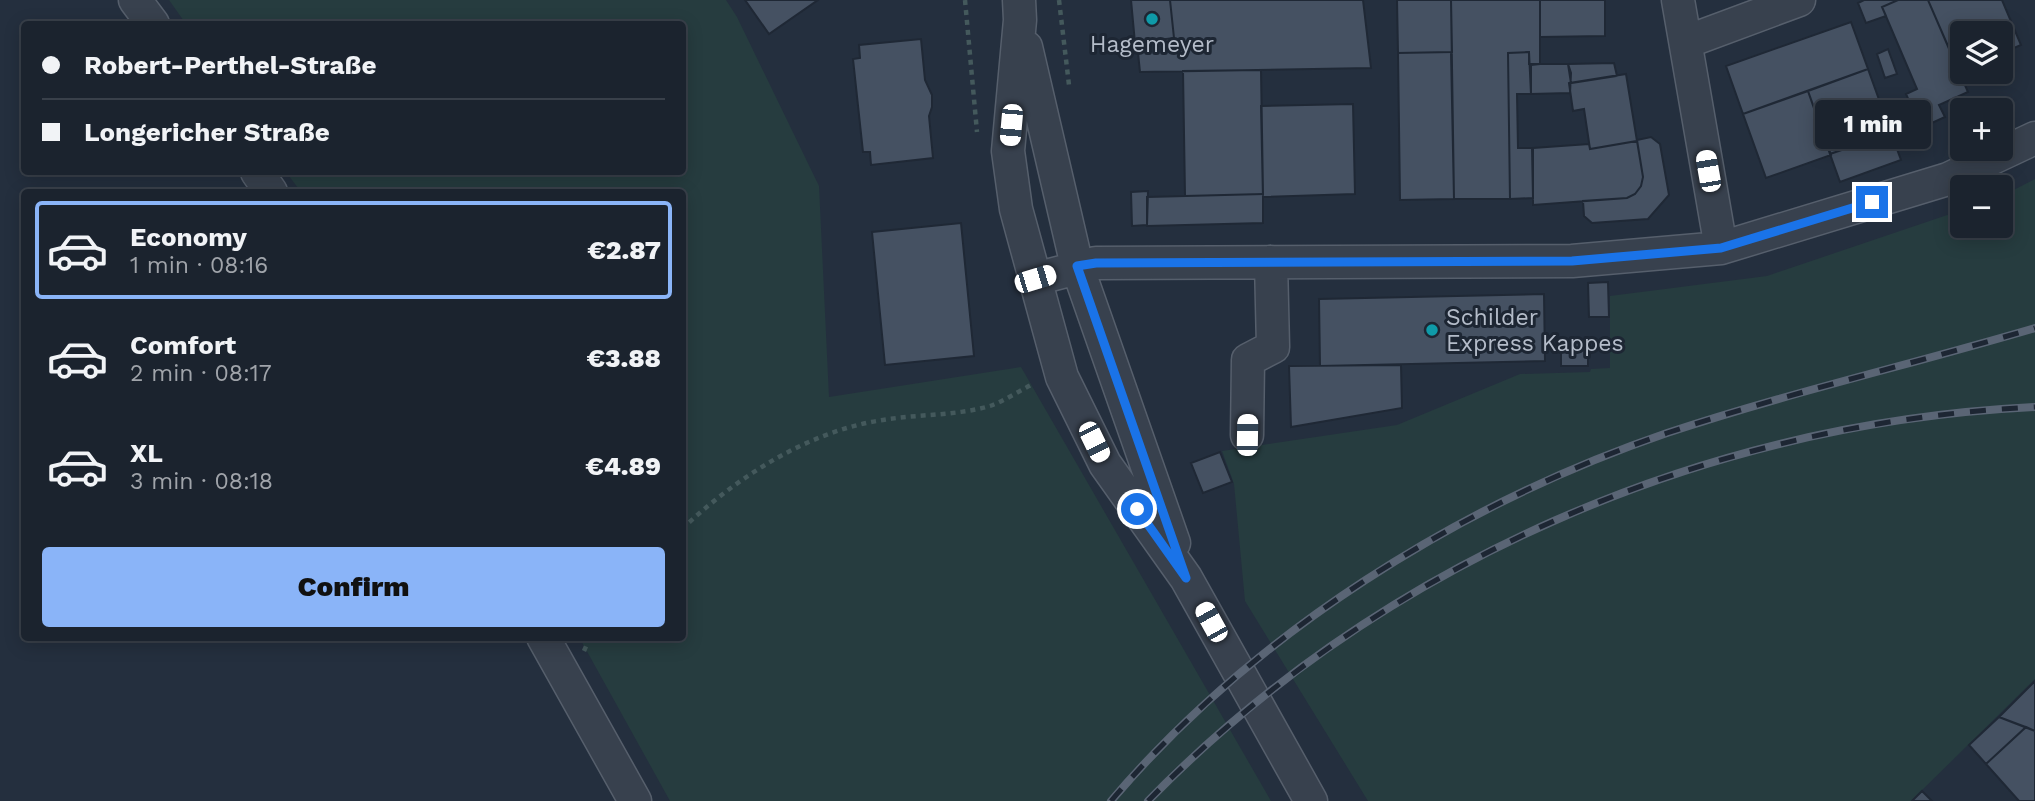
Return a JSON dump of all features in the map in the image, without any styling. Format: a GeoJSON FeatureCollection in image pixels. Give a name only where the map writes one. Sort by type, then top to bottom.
{"type":"FeatureCollection","features":[{"type":"Feature","properties":{"kind":"street"},"geometry":{"type":"LineString","coordinates":[[135,0],[151,21]]}},
{"type":"Feature","properties":{"kind":"street"},"geometry":{"type":"LineString","coordinates":[[1678,0],[1721,248]]}},
{"type":"Feature","properties":{"kind":"street"},"geometry":{"type":"LineString","coordinates":[[1686,42],[1800,0]]}},
{"type":"Feature","properties":{"kind":"street"},"geometry":{"type":"LineString","coordinates":[[1019,10],[1077,266],[1186,578]]}},
{"type":"Feature","properties":{"kind":"street"},"geometry":{"type":"LineString","coordinates":[[1019,10],[1008,151],[1016,209],[1062,377],[1105,464],[1186,578],[1311,801]]}},
{"type":"Feature","properties":{"kind":"street"},"geometry":{"type":"LineString","coordinates":[[1035,279],[1096,263],[1572,261],[1721,248],[1948,179],[2035,138]]}},
{"type":"Feature","properties":{"kind":"street"},"geometry":{"type":"LineString","coordinates":[[1247,435],[1248,360],[1273,347],[1271,262]]}},
{"type":"Feature","properties":{"kind":"street"},"geometry":{"type":"LineString","coordinates":[[545,641],[635,801]]}},
{"type":"Feature","properties":{"kind":"path"},"geometry":{"type":"LineString","coordinates":[[686,525],[764,466],[819,436],[882,420],[952,413],[991,405],[1039,381]]}},
{"type":"Feature","properties":{"kind":"green space"},"geometry":{"type":"Polygon","coordinates":[[[169,0],[726,0],[737,17],[819,186],[829,397],[1021,367],[1271,801],[670,801],[581,641],[686,641],[686,189],[299,189],[288,175],[686,175],[686,21],[184,21],[169,0]]]}},
{"type":"Feature","properties":{"kind":"green space"},"geometry":{"type":"Polygon","coordinates":[[[2035,179],[2035,679],[1911,801],[1368,801],[1245,601],[1234,484],[1222,451],[1397,425],[1520,374],[1590,372],[1591,369],[1610,368],[1610,296],[1767,276],[1950,214],[1950,238],[2013,238],[2013,190],[2035,179]]]}},
{"type":"Feature","properties":{"kind":"building"},"geometry":{"type":"Polygon","coordinates":[[[745,0],[818,0],[769,34],[745,0]]]}},
{"type":"Feature","properties":{"kind":"building","name":"Hagemeyer"},"geometry":{"type":"Polygon","coordinates":[[[1131,0],[1170,0],[1174,38],[1135,43],[1131,0]]]}},
{"type":"Feature","properties":{"kind":"building"},"geometry":{"type":"Polygon","coordinates":[[[1170,0],[1363,0],[1371,68],[1140,72],[1137,43],[1174,38],[1170,0]]]}},
{"type":"Feature","properties":{"kind":"building"},"geometry":{"type":"Polygon","coordinates":[[[1397,0],[1451,0],[1452,52],[1398,53],[1397,0]]]}},
{"type":"Feature","properties":{"kind":"building"},"geometry":{"type":"Polygon","coordinates":[[[1451,0],[1540,0],[1540,64],[1529,64],[1529,52],[1508,53],[1510,199],[1454,199],[1451,0]]]}},
{"type":"Feature","properties":{"kind":"building"},"geometry":{"type":"Polygon","coordinates":[[[1540,0],[1605,0],[1605,36],[1540,37],[1540,0]]]}},
{"type":"Feature","properties":{"kind":"building"},"geometry":{"type":"Polygon","coordinates":[[[1864,0],[1898,0],[1882,7],[1886,16],[1866,23],[1858,3],[1864,0]]]}},
{"type":"Feature","properties":{"kind":"building"},"geometry":{"type":"Polygon","coordinates":[[[1898,0],[1928,0],[1950,51],[1950,84],[1965,84],[1968,92],[1939,105],[1945,117],[1921,128],[1906,94],[1917,89],[1882,7],[1898,0]]]}},
{"type":"Feature","properties":{"kind":"building"},"geometry":{"type":"Polygon","coordinates":[[[1928,0],[2002,0],[2011,21],[1950,21],[1950,51],[1928,0]]]}},
{"type":"Feature","properties":{"kind":"building"},"geometry":{"type":"Polygon","coordinates":[[[1851,22],[1868,69],[1743,114],[1726,66],[1851,22]]]}},
{"type":"Feature","properties":{"kind":"building"},"geometry":{"type":"Polygon","coordinates":[[[2013,26],[2021,45],[2013,48],[2013,26]]]}},
{"type":"Feature","properties":{"kind":"building"},"geometry":{"type":"Polygon","coordinates":[[[921,39],[925,80],[932,95],[929,116],[933,158],[871,165],[870,152],[863,152],[853,59],[860,58],[859,45],[921,39]]]}},
{"type":"Feature","properties":{"kind":"building"},"geometry":{"type":"Polygon","coordinates":[[[1888,49],[1897,74],[1885,78],[1877,54],[1888,49]]]}},
{"type":"Feature","properties":{"kind":"building"},"geometry":{"type":"Polygon","coordinates":[[[1451,52],[1454,199],[1400,200],[1398,53],[1451,52]]]}},
{"type":"Feature","properties":{"kind":"building"},"geometry":{"type":"Polygon","coordinates":[[[1529,52],[1531,94],[1517,94],[1518,148],[1532,148],[1533,198],[1510,199],[1508,53],[1529,52]]]}},
{"type":"Feature","properties":{"kind":"building"},"geometry":{"type":"Polygon","coordinates":[[[1614,63],[1617,76],[1571,83],[1568,64],[1614,63]]]}},
{"type":"Feature","properties":{"kind":"building"},"geometry":{"type":"Polygon","coordinates":[[[1568,64],[1571,73],[1570,93],[1531,94],[1531,65],[1568,64]]]}},
{"type":"Feature","properties":{"kind":"building"},"geometry":{"type":"Polygon","coordinates":[[[1868,69],[1891,133],[1830,154],[1808,91],[1868,69]]]}},
{"type":"Feature","properties":{"kind":"building"},"geometry":{"type":"Polygon","coordinates":[[[1261,70],[1263,194],[1185,196],[1183,71],[1261,70]]]}},
{"type":"Feature","properties":{"kind":"building"},"geometry":{"type":"Polygon","coordinates":[[[1626,74],[1637,141],[1590,149],[1584,109],[1573,111],[1569,83],[1626,74]]]}},
{"type":"Feature","properties":{"kind":"building"},"geometry":{"type":"Polygon","coordinates":[[[1808,91],[1831,155],[1766,178],[1743,114],[1808,91]]]}},
{"type":"Feature","properties":{"kind":"building"},"geometry":{"type":"Polygon","coordinates":[[[1353,104],[1355,194],[1263,197],[1261,106],[1353,104]]]}},
{"type":"Feature","properties":{"kind":"building"},"geometry":{"type":"Polygon","coordinates":[[[1891,133],[1901,160],[1840,182],[1830,154],[1891,133]]]}},
{"type":"Feature","properties":{"kind":"building"},"geometry":{"type":"Polygon","coordinates":[[[1651,137],[1660,144],[1669,195],[1648,219],[1592,223],[1584,216],[1583,201],[1627,198],[1635,194],[1643,177],[1637,140],[1651,137]]]}},
{"type":"Feature","properties":{"kind":"building"},"geometry":{"type":"Polygon","coordinates":[[[1637,141],[1643,177],[1635,194],[1627,198],[1533,205],[1533,148],[1589,144],[1590,149],[1637,141]]]}},
{"type":"Feature","properties":{"kind":"building"},"geometry":{"type":"Polygon","coordinates":[[[1148,191],[1147,225],[1132,226],[1131,192],[1148,191]]]}},
{"type":"Feature","properties":{"kind":"building"},"geometry":{"type":"Polygon","coordinates":[[[1263,194],[1263,223],[1147,226],[1147,197],[1263,194]]]}},
{"type":"Feature","properties":{"kind":"building"},"geometry":{"type":"Polygon","coordinates":[[[961,223],[974,356],[885,365],[872,232],[961,223]]]}},
{"type":"Feature","properties":{"kind":"building"},"geometry":{"type":"Polygon","coordinates":[[[1608,282],[1609,317],[1589,317],[1588,283],[1608,282]]]}},
{"type":"Feature","properties":{"kind":"building","name":"Schilder Express Kappes"},"geometry":{"type":"Polygon","coordinates":[[[1544,294],[1545,361],[1320,366],[1319,299],[1544,294]]]}},
{"type":"Feature","properties":{"kind":"building"},"geometry":{"type":"Polygon","coordinates":[[[1588,342],[1588,366],[1561,366],[1561,343],[1588,342]]]}},
{"type":"Feature","properties":{"kind":"building"},"geometry":{"type":"Polygon","coordinates":[[[1401,365],[1402,408],[1291,427],[1289,366],[1401,365]]]}},
{"type":"Feature","properties":{"kind":"building"},"geometry":{"type":"Polygon","coordinates":[[[1220,452],[1232,482],[1203,493],[1191,463],[1220,452]]]}},
{"type":"Feature","properties":{"kind":"building"},"geometry":{"type":"Polygon","coordinates":[[[2035,681],[2035,731],[1999,717],[2035,681]]]}},
{"type":"Feature","properties":{"kind":"building"},"geometry":{"type":"Polygon","coordinates":[[[1999,717],[2026,727],[1986,764],[1969,745],[1999,717]]]}},
{"type":"Feature","properties":{"kind":"building"},"geometry":{"type":"Polygon","coordinates":[[[2026,727],[2035,731],[2035,801],[2019,801],[1986,764],[2026,727]]]}},
{"type":"Feature","properties":{"kind":"building"},"geometry":{"type":"Polygon","coordinates":[[[1922,791],[1932,801],[1912,801],[1922,791]]]}},
{"type":"Feature","properties":{"kind":"railway"},"geometry":{"type":"LineString","coordinates":[[1111,801],[1167,740],[1229,683],[1295,629],[1437,536],[1512,497],[1589,462],[1667,433],[2035,328]]}},
{"type":"Feature","properties":{"kind":"railway"},"geometry":{"type":"LineString","coordinates":[[1148,801],[1239,716],[1338,641],[1444,576],[1554,521],[1670,476],[1789,442],[1911,419],[2035,407]]}},
{"type":"Feature","properties":{"kind":"place","name":"Hagemeyer"},"geometry":{"type":"Point","coordinates":[1152,19]}},
{"type":"Feature","properties":{"kind":"place","name":"Schilder Express Kappes"},"geometry":{"type":"Point","coordinates":[1432,330]}},
{"type":"Feature","properties":{"kind":"route"},"geometry":{"type":"LineString","coordinates":[[1137,509],[1186,578],[1077,266],[1096,263],[1572,261],[1721,248],[1872,202]]}}]}
